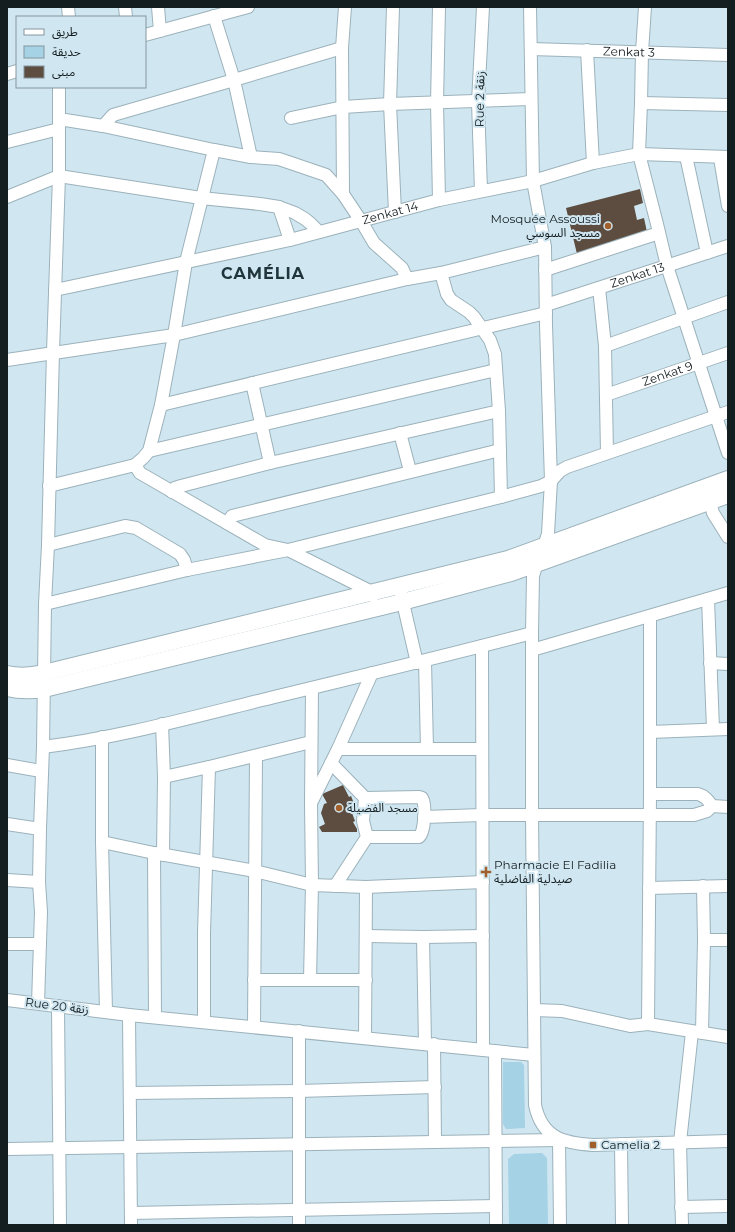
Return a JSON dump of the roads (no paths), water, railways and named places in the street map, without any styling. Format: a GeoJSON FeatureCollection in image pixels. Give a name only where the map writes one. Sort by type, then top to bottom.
{"type":"FeatureCollection","features":[{"type":"Feature","properties":{"kind":"street"},"geometry":{"type":"LineString","coordinates":[[158,7],[160,31]]}},
{"type":"Feature","properties":{"kind":"street"},"geometry":{"type":"LineString","coordinates":[[343,194],[342,48],[345,7]]}},
{"type":"Feature","properties":{"kind":"street"},"geometry":{"type":"LineString","coordinates":[[393,7],[390,104],[395,212]]}},
{"type":"Feature","properties":{"kind":"street"},"geometry":{"type":"LineString","coordinates":[[439,7],[437,103],[439,200]]}},
{"type":"Feature","properties":{"kind":"street","name":"Rue 2 زنقة"},"geometry":{"type":"LineString","coordinates":[[481,191],[478,102],[483,7]]}},
{"type":"Feature","properties":{"kind":"street"},"geometry":{"type":"LineString","coordinates":[[530,7],[533,181],[546,247],[545,270],[551,481],[548,534],[533,576],[532,815],[535,1105],[537,1114],[545,1128],[559,1140]]}},
{"type":"Feature","properties":{"kind":"street"},"geometry":{"type":"LineString","coordinates":[[645,7],[639,154],[660,233],[667,266],[728,453]]}},
{"type":"Feature","properties":{"kind":"street"},"geometry":{"type":"LineString","coordinates":[[146,35],[207,14],[244,8]]}},
{"type":"Feature","properties":{"kind":"street"},"geometry":{"type":"LineString","coordinates":[[207,14],[234,80],[251,157]]}},
{"type":"Feature","properties":{"kind":"street"},"geometry":{"type":"LineString","coordinates":[[103,126],[113,115],[342,48]]}},
{"type":"Feature","properties":{"kind":"street","name":"Zenkat 3"},"geometry":{"type":"LineString","coordinates":[[531,49],[728,55]]}},
{"type":"Feature","properties":{"kind":"street"},"geometry":{"type":"LineString","coordinates":[[587,50],[593,163]]}},
{"type":"Feature","properties":{"kind":"street"},"geometry":{"type":"LineString","coordinates":[[38,1003],[41,912],[39,882],[41,771],[43,747],[45,604],[48,545],[52,352],[59,176],[59,88]]}},
{"type":"Feature","properties":{"kind":"street"},"geometry":{"type":"LineString","coordinates":[[291,118],[343,107],[532,99]]}},
{"type":"Feature","properties":{"kind":"street"},"geometry":{"type":"LineString","coordinates":[[641,103],[728,105]]}},
{"type":"Feature","properties":{"kind":"street"},"geometry":{"type":"LineString","coordinates":[[7,142],[59,124],[103,126],[251,157],[279,159],[326,176],[343,194],[374,243],[402,268],[407,280]]}},
{"type":"Feature","properties":{"kind":"street"},"geometry":{"type":"LineString","coordinates":[[49,486],[135,465],[149,451],[161,405],[186,262],[214,150]]}},
{"type":"Feature","properties":{"kind":"street","name":"Zenkat 14"},"geometry":{"type":"LineString","coordinates":[[55,290],[290,240],[439,200],[533,181],[593,163],[639,154],[724,157]]}},
{"type":"Feature","properties":{"kind":"street"},"geometry":{"type":"LineString","coordinates":[[686,156],[707,253]]}},
{"type":"Feature","properties":{"kind":"street"},"geometry":{"type":"LineString","coordinates":[[724,157],[728,206]]}},
{"type":"Feature","properties":{"kind":"street"},"geometry":{"type":"LineString","coordinates":[[7,197],[59,176],[201,198],[279,207],[295,213],[305,219],[319,232]]}},
{"type":"Feature","properties":{"kind":"street"},"geometry":{"type":"LineString","coordinates":[[279,207],[290,240]]}},
{"type":"Feature","properties":{"kind":"street"},"geometry":{"type":"LineString","coordinates":[[545,270],[660,233]]}},
{"type":"Feature","properties":{"kind":"street","name":"Zenkat 13"},"geometry":{"type":"LineString","coordinates":[[161,405],[484,329],[546,309],[599,288],[728,246]]}},
{"type":"Feature","properties":{"kind":"street"},"geometry":{"type":"LineString","coordinates":[[7,360],[52,352],[174,335],[546,247]]}},
{"type":"Feature","properties":{"kind":"street"},"geometry":{"type":"LineString","coordinates":[[441,273],[446,294],[451,300],[469,312],[484,329],[495,354],[499,411],[502,497]]}},
{"type":"Feature","properties":{"kind":"street"},"geometry":{"type":"LineString","coordinates":[[599,288],[605,346],[607,453]]}},
{"type":"Feature","properties":{"kind":"street"},"geometry":{"type":"LineString","coordinates":[[605,346],[728,302]]}},
{"type":"Feature","properties":{"kind":"street","name":"Zenkat 9"},"geometry":{"type":"LineString","coordinates":[[606,395],[728,353]]}},
{"type":"Feature","properties":{"kind":"street"},"geometry":{"type":"LineString","coordinates":[[149,451],[496,370]]}},
{"type":"Feature","properties":{"kind":"street"},"geometry":{"type":"LineString","coordinates":[[252,383],[270,463]]}},
{"type":"Feature","properties":{"kind":"street"},"geometry":{"type":"LineString","coordinates":[[172,492],[175,488],[181,486],[270,463],[499,411]]}},
{"type":"Feature","properties":{"kind":"street"},"geometry":{"type":"LineString","coordinates":[[45,604],[187,570],[288,550],[502,497],[541,486],[551,481],[560,471],[567,467],[728,412]]}},
{"type":"Feature","properties":{"kind":"street"},"geometry":{"type":"LineString","coordinates":[[400,433],[410,471]]}},
{"type":"Feature","properties":{"kind":"street"},"geometry":{"type":"LineString","coordinates":[[227,523],[232,516],[500,450]]}},
{"type":"Feature","properties":{"kind":"street"},"geometry":{"type":"LineString","coordinates":[[135,465],[140,473],[265,545],[288,550],[374,600],[402,602],[511,573],[728,495]]}},
{"type":"Feature","properties":{"kind":"street"},"geometry":{"type":"LineString","coordinates":[[7,688],[29,691],[44,681],[374,600],[399,586],[508,559],[728,479]]}},
{"type":"Feature","properties":{"kind":"street"},"geometry":{"type":"LineString","coordinates":[[710,502],[714,513],[728,537]]}},
{"type":"Feature","properties":{"kind":"street"},"geometry":{"type":"LineString","coordinates":[[48,545],[130,526],[180,554],[184,560],[187,570]]}},
{"type":"Feature","properties":{"kind":"street"},"geometry":{"type":"LineString","coordinates":[[399,586],[402,602],[421,662],[427,749]]}},
{"type":"Feature","properties":{"kind":"street"},"geometry":{"type":"LineString","coordinates":[[532,650],[728,593]]}},
{"type":"Feature","properties":{"kind":"street"},"geometry":{"type":"LineString","coordinates":[[708,600],[713,729]]}},
{"type":"Feature","properties":{"kind":"street"},"geometry":{"type":"LineString","coordinates":[[648,1024],[650,616]]}},
{"type":"Feature","properties":{"kind":"street"},"geometry":{"type":"LineString","coordinates":[[43,747],[73,743],[162,724],[421,662],[532,633]]}},
{"type":"Feature","properties":{"kind":"street"},"geometry":{"type":"LineString","coordinates":[[482,646],[483,936],[495,1141],[496,1225]]}},
{"type":"Feature","properties":{"kind":"street"},"geometry":{"type":"LineString","coordinates":[[710,663],[728,664]]}},
{"type":"Feature","properties":{"kind":"street"},"geometry":{"type":"LineString","coordinates":[[311,803],[338,749],[372,673]]}},
{"type":"Feature","properties":{"kind":"street"},"geometry":{"type":"LineString","coordinates":[[7,674],[30,676],[44,681]]}},
{"type":"Feature","properties":{"kind":"street"},"geometry":{"type":"LineString","coordinates":[[310,980],[312,885],[312,688]]}},
{"type":"Feature","properties":{"kind":"street"},"geometry":{"type":"LineString","coordinates":[[154,1017],[159,854],[164,777],[162,724]]}},
{"type":"Feature","properties":{"kind":"street"},"geometry":{"type":"LineString","coordinates":[[650,732],[728,729]]}},
{"type":"Feature","properties":{"kind":"street"},"geometry":{"type":"LineString","coordinates":[[102,737],[102,842],[106,1012]]}},
{"type":"Feature","properties":{"kind":"street"},"geometry":{"type":"LineString","coordinates":[[164,777],[311,742]]}},
{"type":"Feature","properties":{"kind":"street"},"geometry":{"type":"LineString","coordinates":[[338,749],[482,749]]}},
{"type":"Feature","properties":{"kind":"street"},"geometry":{"type":"LineString","coordinates":[[254,1027],[256,756]]}},
{"type":"Feature","properties":{"kind":"street"},"geometry":{"type":"LineString","coordinates":[[331,763],[365,798],[420,797],[424,801],[422,834],[419,837],[367,837]]}},
{"type":"Feature","properties":{"kind":"street"},"geometry":{"type":"LineString","coordinates":[[7,765],[41,771]]}},
{"type":"Feature","properties":{"kind":"street"},"geometry":{"type":"LineString","coordinates":[[204,1022],[204,933],[209,767]]}},
{"type":"Feature","properties":{"kind":"street"},"geometry":{"type":"LineString","coordinates":[[650,794],[698,794],[708,799],[712,806]]}},
{"type":"Feature","properties":{"kind":"street"},"geometry":{"type":"LineString","coordinates":[[335,886],[367,837],[363,821],[365,798]]}},
{"type":"Feature","properties":{"kind":"street"},"geometry":{"type":"LineString","coordinates":[[424,817],[482,815],[694,816],[706,811],[712,806],[728,807]]}},
{"type":"Feature","properties":{"kind":"street"},"geometry":{"type":"LineString","coordinates":[[7,824],[40,829]]}},
{"type":"Feature","properties":{"kind":"street"},"geometry":{"type":"LineString","coordinates":[[102,842],[255,871],[312,885],[366,887],[482,882]]}},
{"type":"Feature","properties":{"kind":"street"},"geometry":{"type":"LineString","coordinates":[[7,880],[39,882]]}},
{"type":"Feature","properties":{"kind":"street"},"geometry":{"type":"LineString","coordinates":[[682,1225],[680,1142],[697,1032],[704,940],[703,886]]}},
{"type":"Feature","properties":{"kind":"street"},"geometry":{"type":"LineString","coordinates":[[649,888],[728,886]]}},
{"type":"Feature","properties":{"kind":"street"},"geometry":{"type":"LineString","coordinates":[[365,1038],[367,936],[366,887]]}},
{"type":"Feature","properties":{"kind":"street"},"geometry":{"type":"LineString","coordinates":[[367,936],[483,936]]}},
{"type":"Feature","properties":{"kind":"street"},"geometry":{"type":"LineString","coordinates":[[423,937],[434,1087],[435,1141]]}},
{"type":"Feature","properties":{"kind":"street"},"geometry":{"type":"LineString","coordinates":[[704,940],[728,940]]}},
{"type":"Feature","properties":{"kind":"street"},"geometry":{"type":"LineString","coordinates":[[7,944],[40,944]]}},
{"type":"Feature","properties":{"kind":"street"},"geometry":{"type":"LineString","coordinates":[[254,980],[366,980]]}},
{"type":"Feature","properties":{"kind":"street","name":"Rue 20 زنقة"},"geometry":{"type":"LineString","coordinates":[[7,1000],[129,1015],[534,1055]]}},
{"type":"Feature","properties":{"kind":"street"},"geometry":{"type":"LineString","coordinates":[[58,1006],[60,1225]]}},
{"type":"Feature","properties":{"kind":"street"},"geometry":{"type":"LineString","coordinates":[[534,1010],[562,1012],[630,1026],[648,1024],[728,1037]]}},
{"type":"Feature","properties":{"kind":"street"},"geometry":{"type":"LineString","coordinates":[[129,1015],[131,1225]]}},
{"type":"Feature","properties":{"kind":"street"},"geometry":{"type":"LineString","coordinates":[[299,1032],[299,1225]]}},
{"type":"Feature","properties":{"kind":"street"},"geometry":{"type":"LineString","coordinates":[[130,1093],[299,1091],[434,1087]]}},
{"type":"Feature","properties":{"kind":"street"},"geometry":{"type":"LineString","coordinates":[[7,1149],[435,1141],[559,1140],[575,1144],[593,1145],[728,1141]]}},
{"type":"Feature","properties":{"kind":"street"},"geometry":{"type":"LineString","coordinates":[[559,1140],[560,1225]]}},
{"type":"Feature","properties":{"kind":"street"},"geometry":{"type":"LineString","coordinates":[[622,1144],[622,1225]]}},
{"type":"Feature","properties":{"kind":"street"},"geometry":{"type":"LineString","coordinates":[[131,1213],[496,1206]]}},
{"type":"Feature","properties":{"kind":"street"},"geometry":{"type":"LineString","coordinates":[[681,1207],[728,1206]]}},
{"type":"Feature","properties":{"kind":"place","name":"Mosquée Assoussi مسجد السوسي"},"geometry":{"type":"Point","coordinates":[608,226]}},
{"type":"Feature","properties":{"kind":"place","name":"مسجد الفضيلة"},"geometry":{"type":"Point","coordinates":[339,808]}},
{"type":"Feature","properties":{"kind":"place","name":"Pharmacie El Fadilia صيدلية الفاضلية"},"geometry":{"type":"Point","coordinates":[486,872]}},
{"type":"Feature","properties":{"kind":"place","name":"Camelia 2"},"geometry":{"type":"Point","coordinates":[593,1145]}},
{"type":"Feature","properties":{"kind":"district","name":"CAMÉLIA"},"geometry":{"type":"Point","coordinates":[263,273]}}]}
